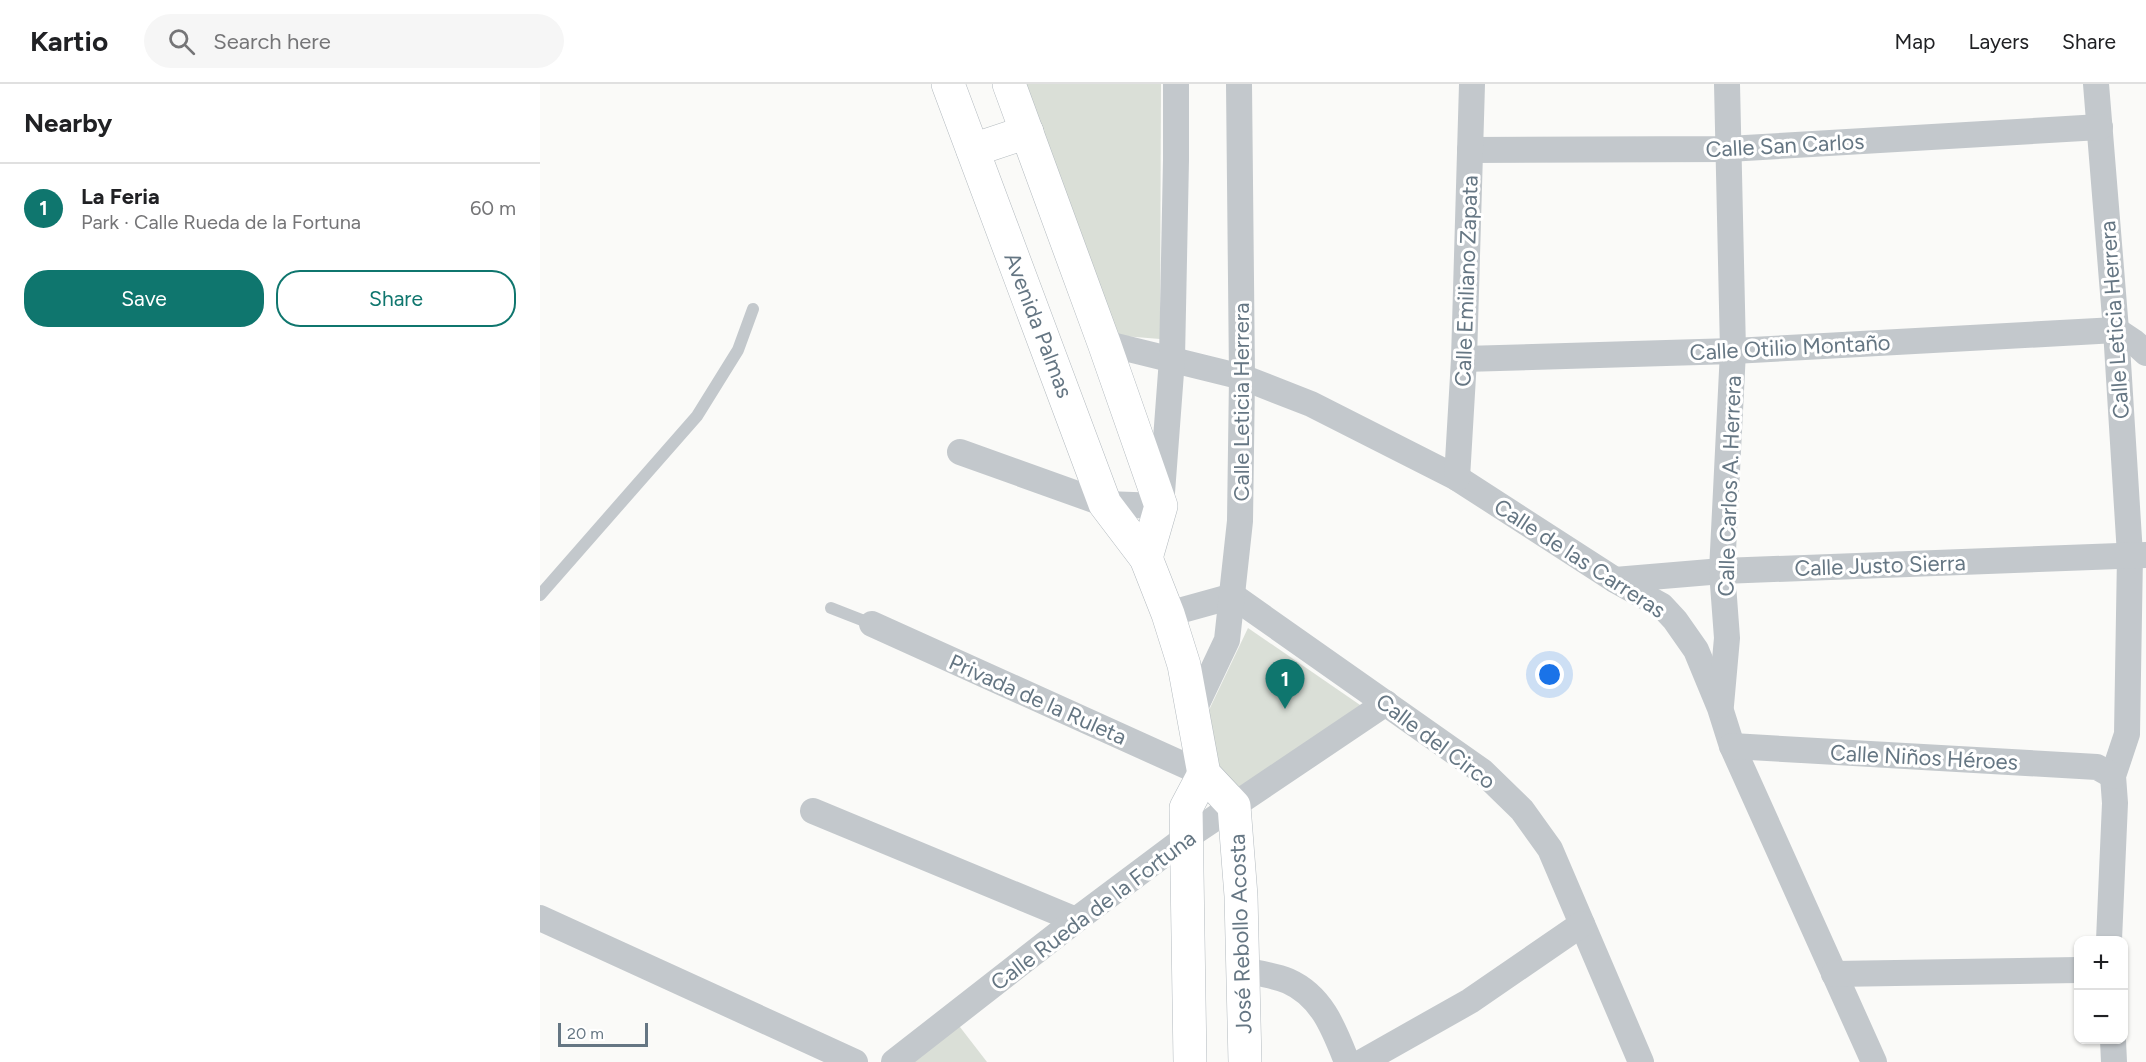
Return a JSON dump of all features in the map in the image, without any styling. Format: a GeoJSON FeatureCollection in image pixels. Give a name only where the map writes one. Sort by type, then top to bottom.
{"type":"FeatureCollection","features":[{"type":"Feature","properties":{"kind":"main road","name":"Avenida Palmas"},"geometry":{"type":"LineString","coordinates":[[948,84],[1105,504],[1146,558],[1168,614],[1184,665],[1204,774]]}},
{"type":"Feature","properties":{"kind":"main road"},"geometry":{"type":"LineString","coordinates":[[1009,84],[1161,506],[1146,558]]}},
{"type":"Feature","properties":{"kind":"main road"},"geometry":{"type":"LineString","coordinates":[[973,150],[1026,132]]}},
{"type":"Feature","properties":{"kind":"main road"},"geometry":{"type":"LineString","coordinates":[[1190,1062],[1186,808],[1204,774],[1234,806]]}},
{"type":"Feature","properties":{"kind":"main road","name":"José Rebollo Acosta"},"geometry":{"type":"LineString","coordinates":[[1234,806],[1241,896],[1245,1062]]}},
{"type":"Feature","properties":{"kind":"street"},"geometry":{"type":"LineString","coordinates":[[960,452],[1105,504],[1161,506],[1172,359],[1176,84]]}},
{"type":"Feature","properties":{"kind":"street","name":"Calle Leticia Herrera"},"geometry":{"type":"LineString","coordinates":[[1193,712],[1227,640],[1239,521],[1242,377],[1239,84]]}},
{"type":"Feature","properties":{"kind":"street","name":"Calle Emiliano Zapata"},"geometry":{"type":"LineString","coordinates":[[1457,478],[1464,359],[1472,84]]}},
{"type":"Feature","properties":{"kind":"street","name":"Calle Carlos A. Herrera"},"geometry":{"type":"LineString","coordinates":[[1720,708],[1727,638],[1722,571],[1733,351],[1727,84]]}},
{"type":"Feature","properties":{"kind":"street","name":"Calle Leticia Herrera"},"geometry":{"type":"LineString","coordinates":[[2096,84],[2116,330],[2138,555],[2127,734],[2113,776]]}},
{"type":"Feature","properties":{"kind":"street","name":"Calle San Carlos"},"geometry":{"type":"LineString","coordinates":[[1470,150],[1728,149],[2100,127]]}},
{"type":"Feature","properties":{"kind":"street"},"geometry":{"type":"LineString","coordinates":[[2116,330],[2146,353]]}},
{"type":"Feature","properties":{"kind":"street","name":"Calle Otilio Montaño"},"geometry":{"type":"LineString","coordinates":[[1464,359],[1733,351],[2116,330]]}},
{"type":"Feature","properties":{"kind":"street","name":"Calle de las Carreras"},"geometry":{"type":"LineString","coordinates":[[1104,343],[1242,377],[1311,404],[1457,478],[1615,580],[1662,606],[1696,650],[1720,708],[1732,746],[1874,1062]]}},
{"type":"Feature","properties":{"kind":"street","name":"Calle Justo Sierra"},"geometry":{"type":"LineString","coordinates":[[1615,580],[1722,571],[2138,555]]}},
{"type":"Feature","properties":{"kind":"street"},"geometry":{"type":"LineString","coordinates":[[1168,614],[1233,596]]}},
{"type":"Feature","properties":{"kind":"street","name":"Calle del Circo"},"geometry":{"type":"LineString","coordinates":[[1233,596],[1483,772],[1522,810],[1550,849],[1641,1062]]}},
{"type":"Feature","properties":{"kind":"street","name":"Privada de la Ruleta"},"geometry":{"type":"LineString","coordinates":[[872,624],[1204,774]]}},
{"type":"Feature","properties":{"kind":"street","name":"Calle Rueda de la Fortuna"},"geometry":{"type":"LineString","coordinates":[[894,1062],[1187,837],[1386,703]]}},
{"type":"Feature","properties":{"kind":"street","name":"Calle Niños Héroes"},"geometry":{"type":"LineString","coordinates":[[1732,746],[2097,767],[2113,776]]}},
{"type":"Feature","properties":{"kind":"street"},"geometry":{"type":"LineString","coordinates":[[2109,936],[2115,803],[2113,776]]}},
{"type":"Feature","properties":{"kind":"street"},"geometry":{"type":"LineString","coordinates":[[813,811],[1076,920]]}},
{"type":"Feature","properties":{"kind":"street"},"geometry":{"type":"LineString","coordinates":[[540,918],[855,1062]]}},
{"type":"Feature","properties":{"kind":"street"},"geometry":{"type":"LineString","coordinates":[[1362,1062],[1470,1001],[1582,924]]}},
{"type":"Feature","properties":{"kind":"street"},"geometry":{"type":"LineString","coordinates":[[1242,970],[1287,980],[1313,996],[1330,1021],[1347,1062]]}},
{"type":"Feature","properties":{"kind":"street"},"geometry":{"type":"LineString","coordinates":[[1834,974],[2074,970]]}},
{"type":"Feature","properties":{"kind":"street"},"geometry":{"type":"LineString","coordinates":[[2113,1044],[2114,1062]]}},
{"type":"Feature","properties":{"kind":"lane"},"geometry":{"type":"LineString","coordinates":[[540,595],[697,416],[738,350],[753,309]]}},
{"type":"Feature","properties":{"kind":"lane"},"geometry":{"type":"LineString","coordinates":[[831,608],[872,624]]}},
{"type":"Feature","properties":{"kind":"shaded area"},"geometry":{"type":"Polygon","coordinates":[[[1020,84],[1161,84],[1160,339],[1111,335],[1020,84]]]}},
{"type":"Feature","properties":{"kind":"shaded area"},"geometry":{"type":"Polygon","coordinates":[[[1248,628],[1363,707],[1237,791],[1215,761],[1209,710],[1248,628]]]}},
{"type":"Feature","properties":{"kind":"shaded area"},"geometry":{"type":"Polygon","coordinates":[[[953,1018],[987,1062],[896,1062],[953,1018]]]}},
{"type":"Feature","properties":{"kind":"place","name":"La Feria"},"geometry":{"type":"Point","coordinates":[1285,709]}}]}
